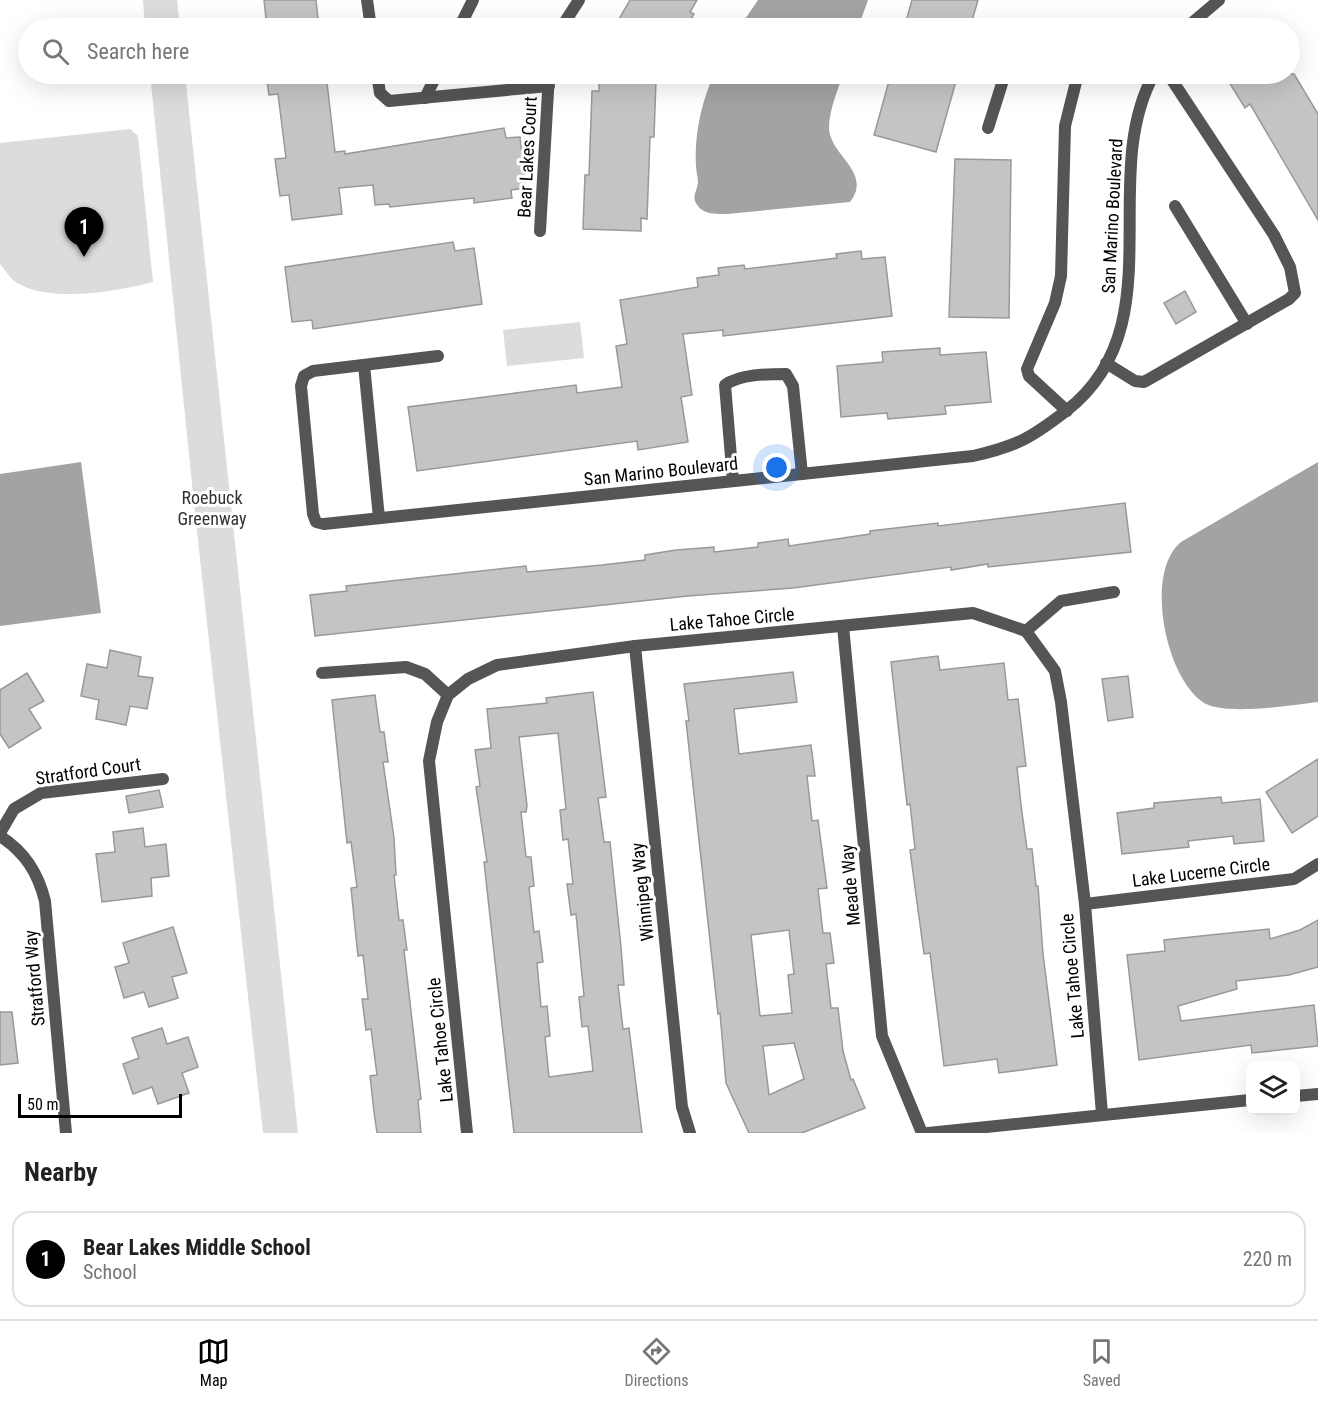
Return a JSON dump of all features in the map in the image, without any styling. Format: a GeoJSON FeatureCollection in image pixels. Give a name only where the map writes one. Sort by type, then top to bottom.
{"type":"FeatureCollection","features":[{"type":"Feature","properties":{"kind":"street"},"geometry":{"type":"LineString","coordinates":[[367,0],[370,18]]}},
{"type":"Feature","properties":{"kind":"street"},"geometry":{"type":"LineString","coordinates":[[464,18],[473,0]]}},
{"type":"Feature","properties":{"kind":"street"},"geometry":{"type":"LineString","coordinates":[[567,18],[579,0]]}},
{"type":"Feature","properties":{"kind":"street"},"geometry":{"type":"LineString","coordinates":[[1198,18],[1219,0]]}},
{"type":"Feature","properties":{"kind":"street","name":"Bear Lakes Court"},"geometry":{"type":"LineString","coordinates":[[379,84],[380,93],[388,101],[521,84]]}},
{"type":"Feature","properties":{"kind":"street"},"geometry":{"type":"LineString","coordinates":[[425,98],[432,84]]}},
{"type":"Feature","properties":{"kind":"street","name":"Bear Lakes Court"},"geometry":{"type":"LineString","coordinates":[[540,231],[549,84]]}},
{"type":"Feature","properties":{"kind":"street"},"geometry":{"type":"LineString","coordinates":[[988,128],[1002,84]]}},
{"type":"Feature","properties":{"kind":"street"},"geometry":{"type":"LineString","coordinates":[[1067,411],[1029,376],[1027,369],[1055,303],[1061,276],[1065,126],[1076,84]]}},
{"type":"Feature","properties":{"kind":"street","name":"San Marino Boulevard"},"geometry":{"type":"LineString","coordinates":[[438,356],[313,371],[304,376],[301,386],[313,514],[316,522],[324,524],[973,456],[1001,450],[1026,441],[1077,403],[1106,363],[1119,336],[1130,272],[1131,148],[1138,114],[1150,84]]}},
{"type":"Feature","properties":{"kind":"street"},"geometry":{"type":"LineString","coordinates":[[1106,363],[1135,381],[1144,382],[1247,324],[1295,293],[1295,281],[1274,235],[1175,84]]}},
{"type":"Feature","properties":{"kind":"street"},"geometry":{"type":"LineString","coordinates":[[1175,206],[1247,324]]}},
{"type":"Feature","properties":{"kind":"street"},"geometry":{"type":"LineString","coordinates":[[364,365],[379,518]]}},
{"type":"Feature","properties":{"kind":"street"},"geometry":{"type":"LineString","coordinates":[[733,481],[725,385],[737,379],[778,374],[786,374],[793,386],[802,474]]}},
{"type":"Feature","properties":{"kind":"street"},"geometry":{"type":"LineString","coordinates":[[1026,631],[1061,601],[1114,592]]}},
{"type":"Feature","properties":{"kind":"street","name":"Lake Tahoe Circle"},"geometry":{"type":"LineString","coordinates":[[467,1133],[429,761],[437,722],[448,695],[468,678],[497,665],[635,646],[973,613],[1026,631],[1055,671],[1084,904],[1102,1114]]}},
{"type":"Feature","properties":{"kind":"street","name":"Meade Way"},"geometry":{"type":"LineString","coordinates":[[843,626],[882,1036],[922,1133]]}},
{"type":"Feature","properties":{"kind":"street","name":"Winnipeg Way"},"geometry":{"type":"LineString","coordinates":[[635,646],[681,1095],[690,1133]]}},
{"type":"Feature","properties":{"kind":"street"},"geometry":{"type":"LineString","coordinates":[[322,673],[406,668],[425,674],[448,695]]}},
{"type":"Feature","properties":{"kind":"street","name":"Stratford Court"},"geometry":{"type":"LineString","coordinates":[[0,834],[14,809],[41,793],[163,779]]}},
{"type":"Feature","properties":{"kind":"street","name":"Stratford Way"},"geometry":{"type":"LineString","coordinates":[[0,834],[25,856],[41,885],[45,901],[66,1133]]}},
{"type":"Feature","properties":{"kind":"street","name":"Lake Lucerne Circle"},"geometry":{"type":"LineString","coordinates":[[1084,904],[1294,879],[1318,864]]}},
{"type":"Feature","properties":{"kind":"street"},"geometry":{"type":"LineString","coordinates":[[1300,1096],[1318,1094]]}},
{"type":"Feature","properties":{"kind":"street"},"geometry":{"type":"LineString","coordinates":[[928,1133],[1246,1100]]}},
{"type":"Feature","properties":{"kind":"green space"},"geometry":{"type":"Polygon","coordinates":[[[143,0],[177,0],[179,18],[144,18],[143,0]]]}},
{"type":"Feature","properties":{"kind":"green space","name":"Roebuck Greenway"},"geometry":{"type":"Polygon","coordinates":[[[151,84],[186,84],[298,1133],[263,1133],[195,513],[151,84]]]}},
{"type":"Feature","properties":{"kind":"green space"},"geometry":{"type":"Polygon","coordinates":[[[130,129],[138,136],[153,282],[86,294],[49,293],[16,283],[0,264],[0,143],[130,129]]]}},
{"type":"Feature","properties":{"kind":"green space"},"geometry":{"type":"Polygon","coordinates":[[[580,322],[584,358],[507,366],[503,330],[580,322]]]}},
{"type":"Feature","properties":{"kind":"shaded area"},"geometry":{"type":"Polygon","coordinates":[[[758,0],[868,0],[862,18],[746,18],[758,0]]]}},
{"type":"Feature","properties":{"kind":"shaded area"},"geometry":{"type":"Polygon","coordinates":[[[710,84],[840,84],[832,107],[829,128],[831,138],[854,173],[857,182],[856,191],[850,202],[727,214],[709,213],[701,209],[695,201],[698,183],[696,142],[710,84]]]}},
{"type":"Feature","properties":{"kind":"shaded area"},"geometry":{"type":"Polygon","coordinates":[[[81,462],[101,613],[0,626],[0,474],[81,462]]]}},
{"type":"Feature","properties":{"kind":"shaded area"},"geometry":{"type":"Polygon","coordinates":[[[1318,462],[1318,702],[1243,709],[1214,707],[1204,703],[1190,690],[1179,672],[1164,624],[1162,600],[1164,576],[1170,557],[1181,542],[1318,462]]]}},
{"type":"Feature","properties":{"kind":"building"},"geometry":{"type":"Polygon","coordinates":[[[264,0],[316,0],[318,18],[266,18],[264,0]]]}},
{"type":"Feature","properties":{"kind":"building"},"geometry":{"type":"Polygon","coordinates":[[[630,0],[697,0],[690,12],[694,14],[692,18],[620,18],[630,0]]]}},
{"type":"Feature","properties":{"kind":"building"},"geometry":{"type":"Polygon","coordinates":[[[912,0],[978,0],[973,18],[907,18],[912,0]]]}},
{"type":"Feature","properties":{"kind":"building"},"geometry":{"type":"Polygon","coordinates":[[[267,84],[327,84],[335,152],[345,151],[345,154],[504,128],[506,138],[520,137],[526,188],[511,190],[512,198],[474,203],[474,198],[390,207],[389,204],[375,205],[373,185],[339,188],[342,214],[292,220],[289,195],[280,196],[275,159],[286,158],[278,94],[269,95],[267,84]]]}},
{"type":"Feature","properties":{"kind":"building"},"geometry":{"type":"Polygon","coordinates":[[[599,84],[656,84],[654,137],[650,137],[647,219],[641,218],[641,231],[583,229],[585,175],[589,175],[592,91],[599,91],[599,84]]]}},
{"type":"Feature","properties":{"kind":"building"},"geometry":{"type":"Polygon","coordinates":[[[888,84],[955,84],[936,152],[874,135],[888,84]]]}},
{"type":"Feature","properties":{"kind":"building"},"geometry":{"type":"Polygon","coordinates":[[[1230,84],[1300,84],[1318,114],[1318,220],[1250,104],[1245,108],[1230,84]]]}},
{"type":"Feature","properties":{"kind":"building"},"geometry":{"type":"Polygon","coordinates":[[[955,159],[1011,160],[1009,318],[949,317],[955,159]]]}},
{"type":"Feature","properties":{"kind":"building"},"geometry":{"type":"Polygon","coordinates":[[[453,242],[455,251],[474,248],[482,304],[313,329],[312,320],[292,322],[285,267],[453,242]]]}},
{"type":"Feature","properties":{"kind":"building"},"geometry":{"type":"Polygon","coordinates":[[[861,251],[862,259],[885,257],[892,316],[723,336],[723,330],[683,334],[692,395],[681,397],[688,442],[638,450],[637,441],[417,471],[408,407],[576,385],[577,393],[622,387],[616,346],[627,344],[620,300],[698,287],[697,278],[719,275],[718,268],[744,265],[745,269],[837,258],[836,254],[861,251]]]}},
{"type":"Feature","properties":{"kind":"building"},"geometry":{"type":"Polygon","coordinates":[[[1185,291],[1196,312],[1176,324],[1164,303],[1185,291]]]}},
{"type":"Feature","properties":{"kind":"building"},"geometry":{"type":"Polygon","coordinates":[[[940,348],[940,355],[986,352],[991,402],[945,406],[946,414],[888,419],[887,413],[841,417],[837,366],[883,362],[882,352],[940,348]]]}},
{"type":"Feature","properties":{"kind":"building"},"geometry":{"type":"Polygon","coordinates":[[[1125,503],[1131,552],[988,567],[988,564],[951,570],[951,567],[793,588],[688,596],[315,636],[310,595],[347,591],[346,586],[526,566],[527,572],[602,565],[645,560],[645,555],[676,550],[714,547],[714,552],[758,547],[758,543],[788,539],[789,546],[870,534],[870,531],[938,523],[938,526],[1125,503]]]}},
{"type":"Feature","properties":{"kind":"building"},"geometry":{"type":"Polygon","coordinates":[[[110,650],[141,657],[138,676],[153,678],[147,709],[130,706],[126,725],[96,719],[99,700],[81,696],[87,664],[107,668],[110,650]]]}},
{"type":"Feature","properties":{"kind":"building"},"geometry":{"type":"Polygon","coordinates":[[[938,656],[940,670],[1004,663],[1008,700],[1018,699],[1026,766],[1017,767],[1021,805],[1027,849],[1032,849],[1036,886],[1038,886],[1043,954],[1057,1065],[999,1073],[997,1059],[944,1066],[930,953],[924,954],[910,850],[915,849],[910,804],[907,805],[891,662],[938,656]]]}},
{"type":"Feature","properties":{"kind":"building"},"geometry":{"type":"Polygon","coordinates":[[[793,672],[797,702],[734,709],[739,754],[811,745],[815,776],[807,776],[812,821],[818,820],[827,888],[818,889],[823,933],[830,933],[834,963],[826,964],[831,1008],[838,1008],[843,1051],[851,1080],[853,1079],[865,1108],[802,1133],[749,1133],[726,1083],[686,721],[689,721],[684,684],[793,672]],[[789,930],[751,935],[760,1016],[792,1013],[788,975],[794,974],[789,930]],[[794,1043],[763,1046],[769,1095],[804,1079],[794,1043]]]}},
{"type":"Feature","properties":{"kind":"building"},"geometry":{"type":"Polygon","coordinates":[[[27,673],[44,701],[29,709],[41,728],[9,748],[0,734],[0,690],[27,673]]]}},
{"type":"Feature","properties":{"kind":"building"},"geometry":{"type":"Polygon","coordinates":[[[1128,676],[1133,717],[1108,721],[1102,679],[1128,676]]]}},
{"type":"Feature","properties":{"kind":"building"},"geometry":{"type":"Polygon","coordinates":[[[593,692],[606,797],[598,798],[604,842],[610,842],[621,947],[624,985],[618,985],[623,1029],[629,1028],[642,1133],[514,1133],[484,862],[487,862],[476,787],[480,786],[475,750],[491,748],[487,709],[547,703],[546,698],[593,692]],[[558,733],[519,737],[527,806],[526,812],[521,812],[526,857],[531,857],[534,886],[529,887],[534,932],[539,931],[543,962],[537,963],[541,1007],[547,1006],[550,1036],[545,1037],[549,1077],[593,1071],[588,1026],[582,1027],[579,997],[584,996],[576,914],[571,915],[567,884],[573,884],[568,839],[563,840],[560,810],[566,809],[558,733]]]}},
{"type":"Feature","properties":{"kind":"building"},"geometry":{"type":"Polygon","coordinates":[[[375,695],[380,732],[384,732],[388,762],[383,762],[394,838],[396,875],[394,875],[399,920],[403,920],[407,950],[404,950],[421,1099],[418,1100],[421,1133],[377,1133],[370,1076],[377,1075],[371,1029],[366,1030],[362,999],[368,999],[363,955],[358,956],[351,888],[357,887],[351,842],[347,843],[332,700],[375,695]]]}},
{"type":"Feature","properties":{"kind":"building"},"geometry":{"type":"Polygon","coordinates":[[[1318,759],[1318,816],[1292,833],[1266,792],[1318,759]]]}},
{"type":"Feature","properties":{"kind":"building"},"geometry":{"type":"Polygon","coordinates":[[[159,790],[163,807],[129,813],[126,796],[159,790]]]}},
{"type":"Feature","properties":{"kind":"building"},"geometry":{"type":"Polygon","coordinates":[[[1221,797],[1222,803],[1260,799],[1264,841],[1234,844],[1233,836],[1188,841],[1189,847],[1122,854],[1117,813],[1154,808],[1154,803],[1221,797]]]}},
{"type":"Feature","properties":{"kind":"building"},"geometry":{"type":"Polygon","coordinates":[[[143,828],[145,847],[166,844],[169,876],[151,878],[152,896],[102,902],[96,854],[115,852],[113,832],[143,828]]]}},
{"type":"Feature","properties":{"kind":"building"},"geometry":{"type":"Polygon","coordinates":[[[1318,920],[1318,967],[1289,975],[1236,981],[1237,989],[1178,1006],[1181,1021],[1314,1005],[1318,1046],[1252,1053],[1251,1045],[1139,1060],[1127,955],[1165,951],[1164,940],[1269,929],[1270,939],[1300,930],[1318,920]]]}},
{"type":"Feature","properties":{"kind":"building"},"geometry":{"type":"Polygon","coordinates":[[[173,927],[187,973],[172,977],[178,998],[149,1007],[144,992],[124,998],[115,967],[129,963],[123,943],[173,927]]]}},
{"type":"Feature","properties":{"kind":"building"},"geometry":{"type":"Polygon","coordinates":[[[0,1012],[12,1012],[18,1063],[0,1065],[0,1012]]]}},
{"type":"Feature","properties":{"kind":"building"},"geometry":{"type":"Polygon","coordinates":[[[162,1028],[167,1044],[188,1037],[198,1067],[182,1073],[189,1093],[158,1104],[152,1087],[133,1094],[123,1064],[139,1058],[132,1038],[162,1028]]]}},
{"type":"Feature","properties":{"kind":"place","name":"Bear Lakes Middle School"},"geometry":{"type":"Point","coordinates":[84,257]}}]}
